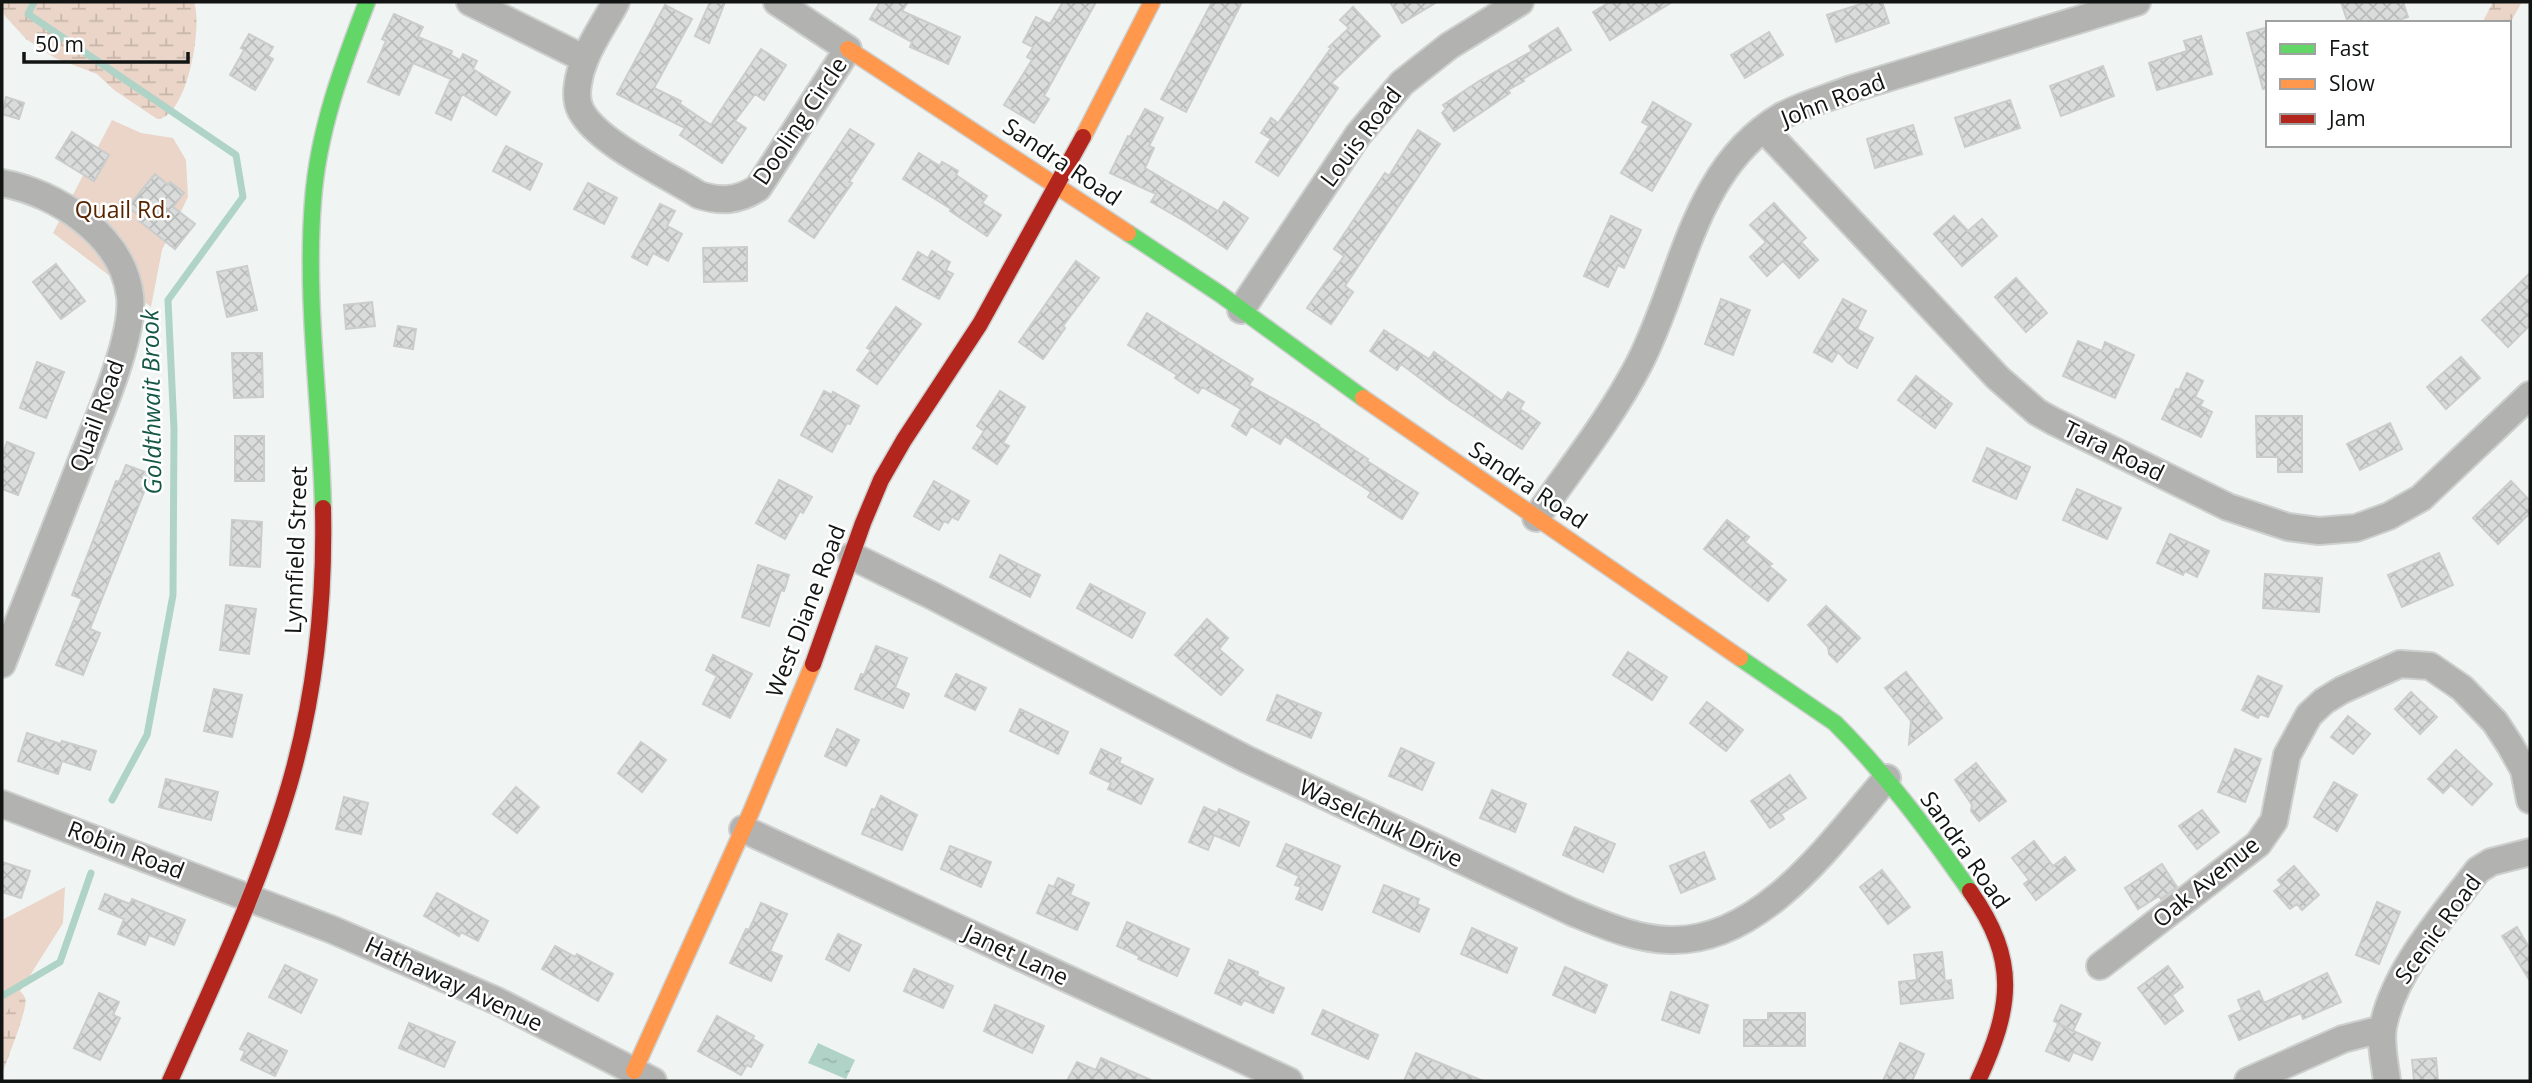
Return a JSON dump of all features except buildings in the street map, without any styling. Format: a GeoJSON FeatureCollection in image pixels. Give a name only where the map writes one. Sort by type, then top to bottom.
{"type":"FeatureCollection","features":[{"type":"Feature","properties":{"kind":"street","name":"Lynnfield Street"},"geometry":{"type":"LineString","coordinates":[[170,1081],[241,922],[289,786],[308,701],[320,620],[324,488],[310,273],[313,199],[326,120],[339,75],[366,2]]}},
{"type":"Feature","properties":{"kind":"street"},"geometry":{"type":"LineString","coordinates":[[470,2],[585,59]]}},
{"type":"Feature","properties":{"kind":"street","name":"Dooling Circle"},"geometry":{"type":"LineString","coordinates":[[616,2],[585,59],[578,95],[580,109],[589,123],[611,142],[699,195],[715,200],[744,197],[758,188],[848,48],[777,2]]}},
{"type":"Feature","properties":{"kind":"street","name":"West Diane Road"},"geometry":{"type":"LineString","coordinates":[[644,1076],[817,655],[871,503],[889,464],[979,326],[1058,187],[1152,2]]}},
{"type":"Feature","properties":{"kind":"street","name":"Louis Road"},"geometry":{"type":"LineString","coordinates":[[1241,310],[1358,135],[1402,83],[1449,46],[1520,2]]}},
{"type":"Feature","properties":{"kind":"street","name":"John Road"},"geometry":{"type":"LineString","coordinates":[[1536,518],[1639,366],[1709,194],[1723,169],[1741,148],[1764,129],[1794,111],[1852,89],[2137,2]]}},
{"type":"Feature","properties":{"kind":"street","name":"Sandra Road"},"geometry":{"type":"LineString","coordinates":[[848,48],[1241,310],[1398,424],[1835,723],[1887,778],[1973,894],[2000,944],[2007,993],[2004,1017],[1988,1063],[1978,1081]]}},
{"type":"Feature","properties":{"kind":"street","name":"Tara Road"},"geometry":{"type":"LineString","coordinates":[[1764,129],[1998,378],[2037,412],[2216,501],[2258,519],[2319,531],[2356,528],[2389,516],[2421,498],[2530,395]]}},
{"type":"Feature","properties":{"kind":"street","name":"Quail Road"},"geometry":{"type":"LineString","coordinates":[[2,183],[22,187],[49,199],[99,234],[116,254],[127,281],[130,299],[127,327],[106,398],[2,664]]}},
{"type":"Feature","properties":{"kind":"street","name":"Waselchuk Drive"},"geometry":{"type":"LineString","coordinates":[[852,556],[1246,759],[1572,912],[1647,938],[1697,938],[1743,921],[1769,903],[1808,869],[1887,778]]}},
{"type":"Feature","properties":{"kind":"street","name":"Oak Avenue"},"geometry":{"type":"LineString","coordinates":[[2100,966],[2258,844],[2274,821],[2287,755],[2309,715],[2324,701],[2342,690],[2400,664],[2430,666],[2471,696],[2495,722],[2524,770],[2530,800]]}},
{"type":"Feature","properties":{"kind":"street","name":"Robin Road"},"geometry":{"type":"LineString","coordinates":[[2,804],[250,897]]}},
{"type":"Feature","properties":{"kind":"street","name":"Janet Lane"},"geometry":{"type":"LineString","coordinates":[[743,830],[1289,1081]]}},
{"type":"Feature","properties":{"kind":"street","name":"Scenic Road"},"geometry":{"type":"LineString","coordinates":[[2387,1081],[2382,1029],[2393,992],[2424,943],[2478,870],[2491,862],[2530,852]]}},
{"type":"Feature","properties":{"kind":"street","name":"Hathaway Avenue"},"geometry":{"type":"LineString","coordinates":[[250,897],[497,1001],[644,1076]]}},
{"type":"Feature","properties":{"kind":"street"},"geometry":{"type":"LineString","coordinates":[[2248,1081],[2343,1039],[2382,1029]]}},
{"type":"Feature","properties":{"kind":"green space"},"geometry":{"type":"Polygon","coordinates":[[[2,2],[194,2],[194,49],[177,104],[168,115],[157,119],[114,90],[97,74],[55,58],[26,39],[5,16],[2,2]]]}},
{"type":"Feature","properties":{"kind":"green space"},"geometry":{"type":"Polygon","coordinates":[[[2493,2],[2522,2],[2511,21],[2483,21],[2493,2]]]}},
{"type":"Feature","properties":{"kind":"green space","name":"Quail Rd."},"geometry":{"type":"Polygon","coordinates":[[[112,120],[141,133],[173,138],[186,160],[188,197],[162,250],[151,307],[53,233],[112,120]]]}},
{"type":"Feature","properties":{"kind":"green space"},"geometry":{"type":"Polygon","coordinates":[[[65,887],[63,923],[2,1020],[2,920],[65,887]]]}},
{"type":"Feature","properties":{"kind":"green space"},"geometry":{"type":"Polygon","coordinates":[[[2,982],[21,992],[25,1004],[2,1075],[2,982]]]}},
{"type":"Feature","properties":{"kind":"water"},"geometry":{"type":"Polygon","coordinates":[[[818,1043],[855,1060],[846,1079],[808,1063],[818,1043]]]}},
{"type":"Feature","properties":{"kind":"waterway","name":"Goldthwait Brook"},"geometry":{"type":"LineString","coordinates":[[34,2],[28,14],[236,155],[243,197],[168,300],[174,429],[173,595],[147,735],[112,800]]}},
{"type":"Feature","properties":{"kind":"waterway","name":"Goldthwait Brook"},"geometry":{"type":"LineString","coordinates":[[2,994],[60,962],[91,873]]}},
{"type":"Feature","properties":{"kind":"traffic: fast"},"geometry":{"type":"LineString","coordinates":[[323,508],[312,316],[313,201],[326,124],[340,75],[367,2]]}},
{"type":"Feature","properties":{"kind":"traffic: fast"},"geometry":{"type":"LineString","coordinates":[[1128,233],[1220,294],[1363,398]]}},
{"type":"Feature","properties":{"kind":"traffic: fast"},"geometry":{"type":"LineString","coordinates":[[1740,658],[1835,723],[1872,762],[1906,804],[1970,891]]}},
{"type":"Feature","properties":{"kind":"traffic: slow"},"geometry":{"type":"LineString","coordinates":[[1083,137],[1152,2]]}},
{"type":"Feature","properties":{"kind":"traffic: slow"},"geometry":{"type":"LineString","coordinates":[[848,49],[1128,233]]}},
{"type":"Feature","properties":{"kind":"traffic: slow"},"geometry":{"type":"LineString","coordinates":[[1363,398],[1740,658]]}},
{"type":"Feature","properties":{"kind":"traffic: slow"},"geometry":{"type":"LineString","coordinates":[[634,1071],[751,812],[813,664]]}},
{"type":"Feature","properties":{"kind":"traffic: jam"},"geometry":{"type":"LineString","coordinates":[[813,664],[881,480],[980,324],[1083,137]]}},
{"type":"Feature","properties":{"kind":"traffic: jam"},"geometry":{"type":"LineString","coordinates":[[170,1081],[250,899],[289,786],[312,683],[320,613],[323,508]]}},
{"type":"Feature","properties":{"kind":"traffic: jam"},"geometry":{"type":"LineString","coordinates":[[1970,891],[1997,940],[2005,984],[1998,1030],[1978,1081]]}}]}
